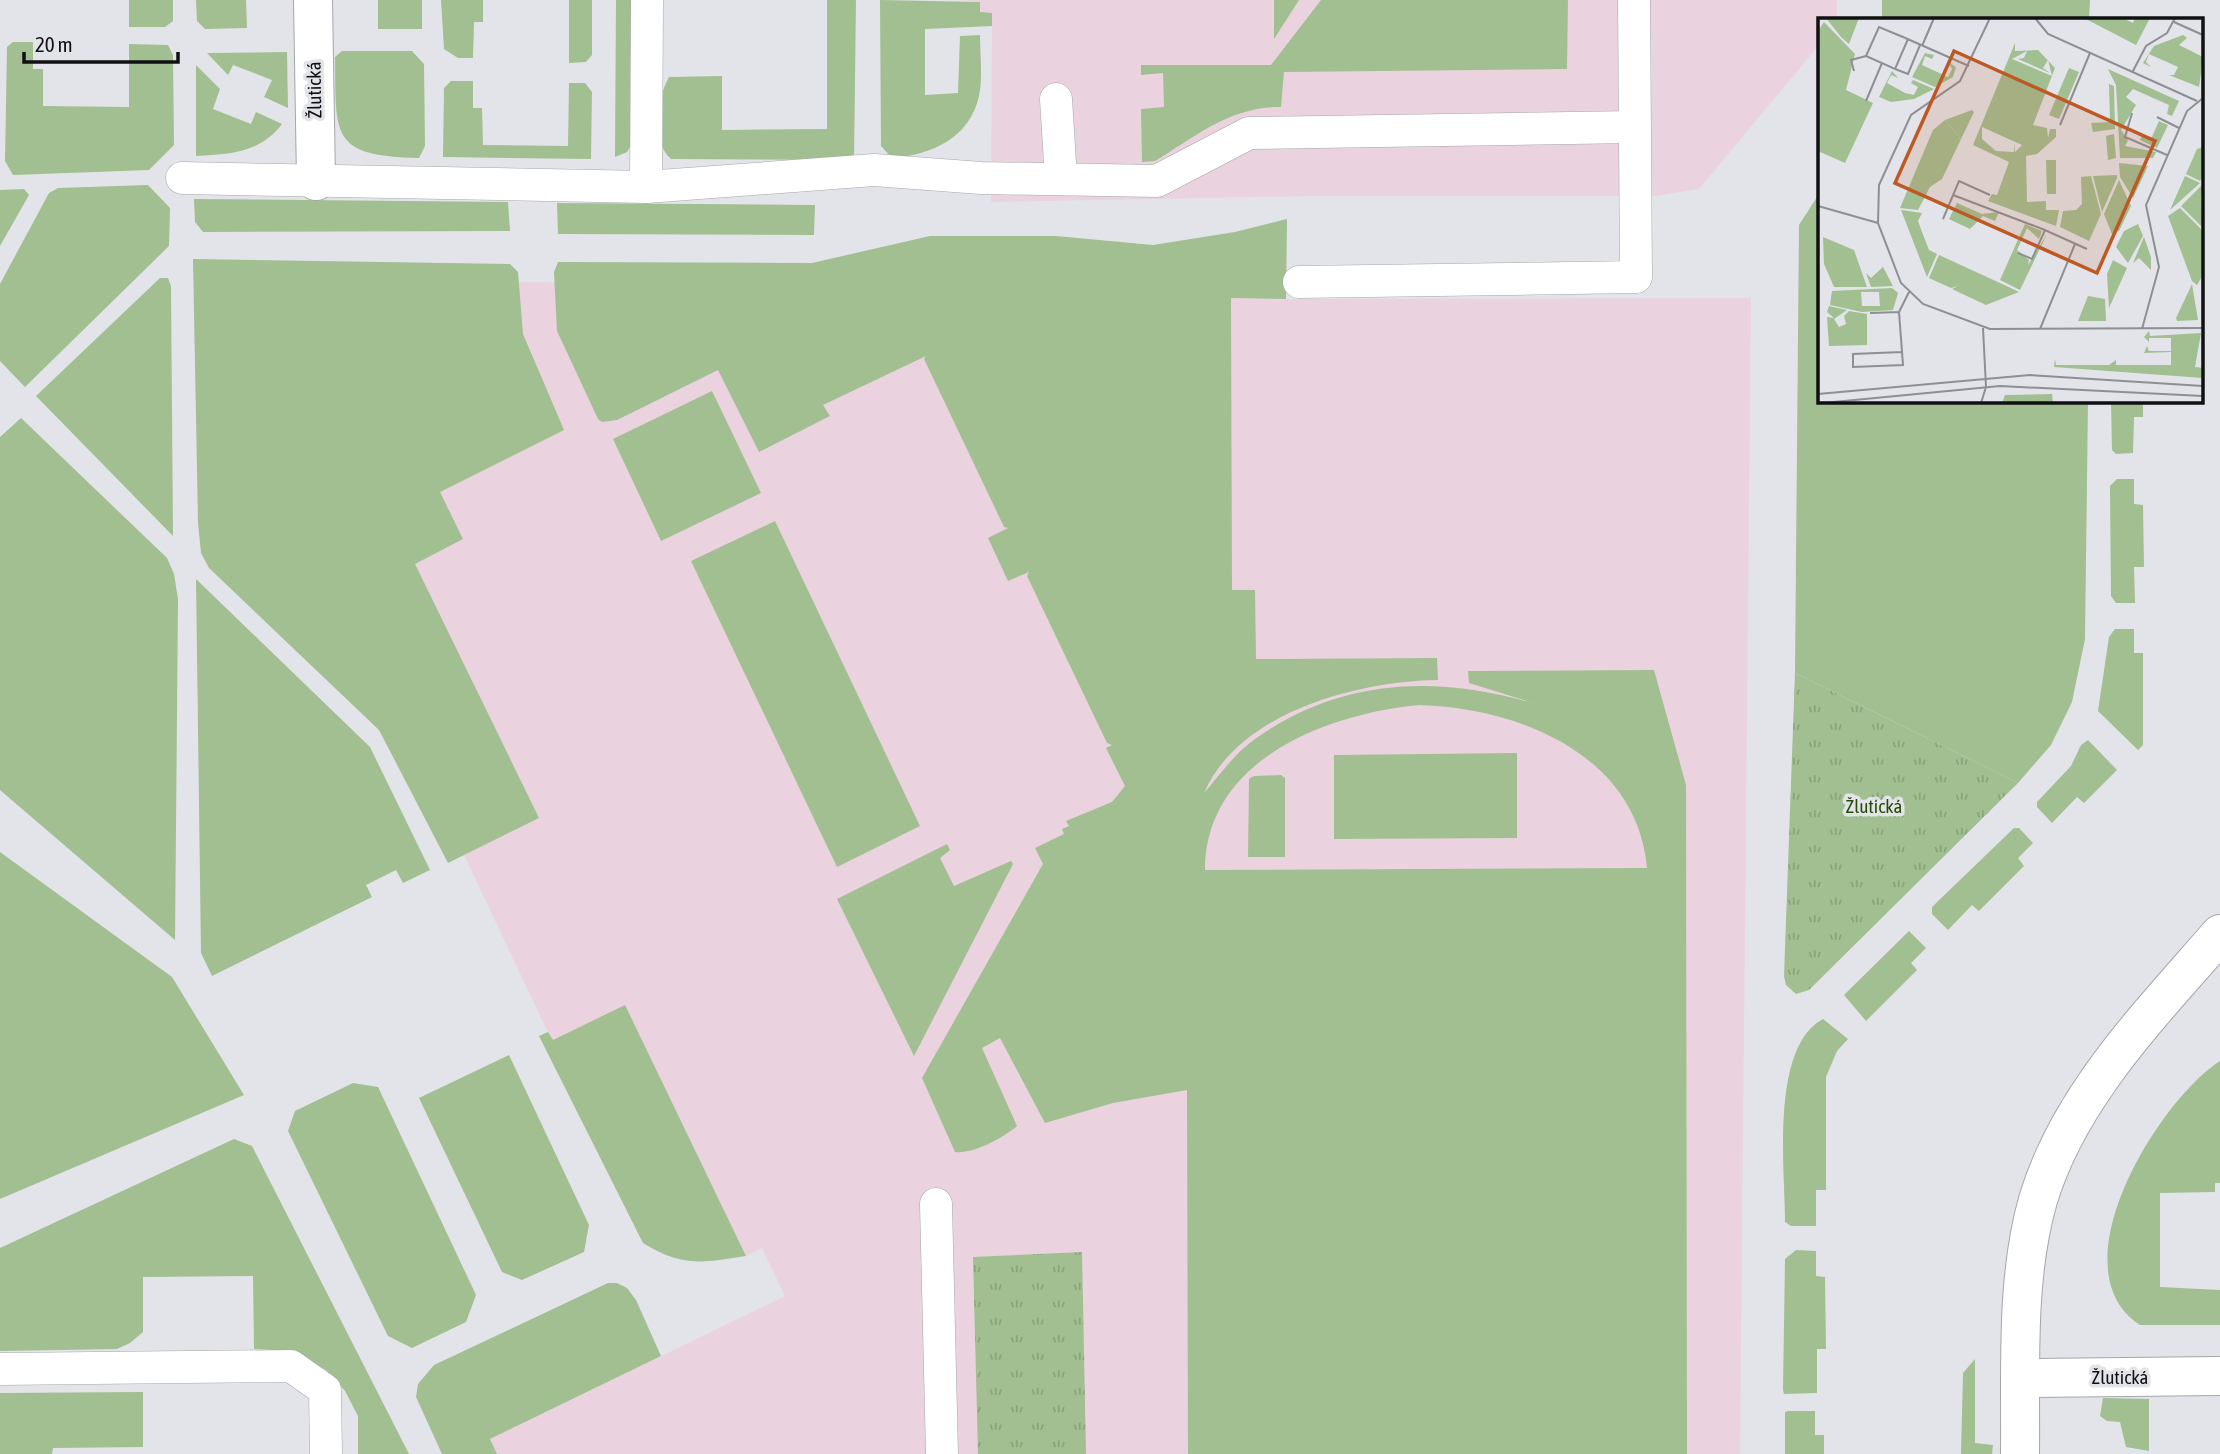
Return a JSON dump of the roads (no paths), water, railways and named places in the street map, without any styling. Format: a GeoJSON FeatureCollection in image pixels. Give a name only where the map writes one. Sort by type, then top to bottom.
{"type":"FeatureCollection","features":[{"type":"Feature","properties":{"kind":"street","name":"Žlutická"},"geometry":{"type":"LineString","coordinates":[[313,0],[316,181]]}},
{"type":"Feature","properties":{"kind":"street"},"geometry":{"type":"LineString","coordinates":[[2020,1454],[2024,1295],[2032,1226],[2058,1149],[2098,1082],[2127,1041],[2220,934]]}},
{"type":"Feature","properties":{"kind":"street","name":"Žlutická"},"geometry":{"type":"LineString","coordinates":[[2021,1378],[2220,1376]]}},
{"type":"Feature","properties":{"kind":"lane"},"geometry":{"type":"LineString","coordinates":[[646,187],[647,0]]}},
{"type":"Feature","properties":{"kind":"lane"},"geometry":{"type":"LineString","coordinates":[[1299,282],[1636,276],[1634,0]]}},
{"type":"Feature","properties":{"kind":"lane"},"geometry":{"type":"LineString","coordinates":[[1056,99],[1061,179]]}},
{"type":"Feature","properties":{"kind":"lane"},"geometry":{"type":"LineString","coordinates":[[182,178],[646,187],[874,170],[981,178],[1157,181],[1249,133],[1634,127]]}},
{"type":"Feature","properties":{"kind":"lane"},"geometry":{"type":"LineString","coordinates":[[936,1204],[942,1454]]}},
{"type":"Feature","properties":{"kind":"lane"},"geometry":{"type":"LineString","coordinates":[[0,1370],[291,1366],[325,1390],[326,1454]]}}]}
